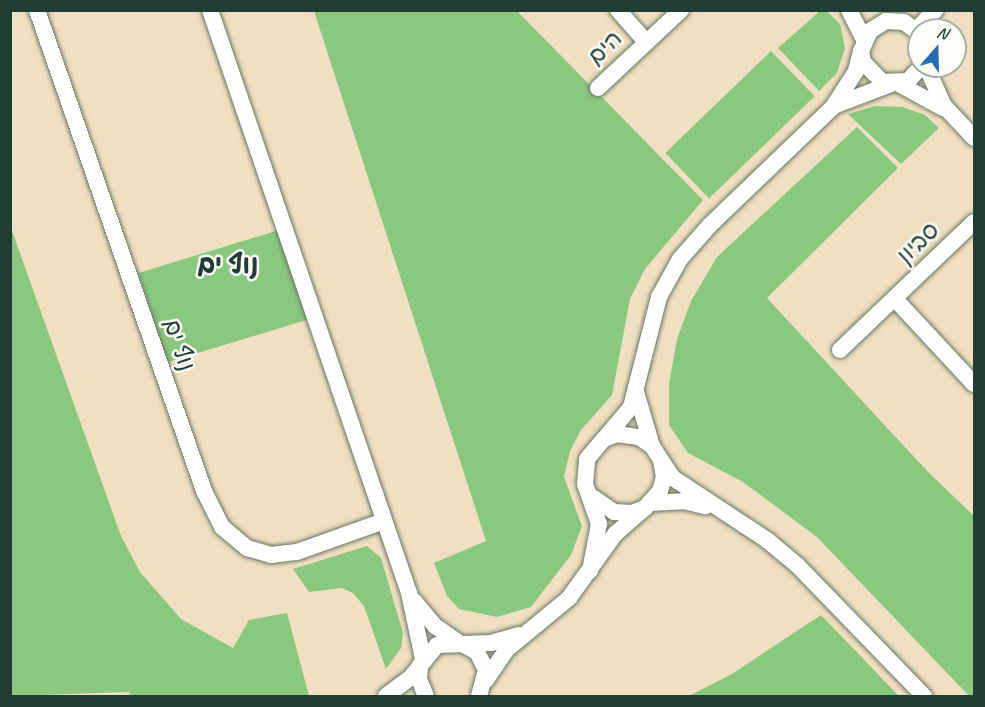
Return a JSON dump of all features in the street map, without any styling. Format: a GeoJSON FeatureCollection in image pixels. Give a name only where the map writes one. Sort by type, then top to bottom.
{"type":"FeatureCollection","features":[{"type":"Feature","properties":{"kind":"street","name":"נוף ים"},"geometry":{"type":"LineString","coordinates":[[37,10],[204,491],[222,527],[247,548],[271,555],[297,552],[384,521]]}},
{"type":"Feature","properties":{"kind":"street"},"geometry":{"type":"LineString","coordinates":[[210,10],[409,593],[422,662],[419,679],[426,696]]}},
{"type":"Feature","properties":{"kind":"street","name":"הים"},"geometry":{"type":"LineString","coordinates":[[618,10],[646,42]]}},
{"type":"Feature","properties":{"kind":"street","name":"הים"},"geometry":{"type":"LineString","coordinates":[[598,88],[681,10]]}},
{"type":"Feature","properties":{"kind":"street"},"geometry":{"type":"LineString","coordinates":[[849,10],[863,46],[863,62],[874,78],[895,84],[951,114]]}},
{"type":"Feature","properties":{"kind":"street"},"geometry":{"type":"LineString","coordinates":[[858,10],[886,21],[907,24]]}},
{"type":"Feature","properties":{"kind":"street"},"geometry":{"type":"LineString","coordinates":[[590,571],[598,524],[584,471],[587,459],[620,424],[636,392],[656,306],[680,259],[710,225],[833,108],[856,72],[870,31],[886,21]]}},
{"type":"Feature","properties":{"kind":"street"},"geometry":{"type":"LineString","coordinates":[[833,108],[910,78]]}},
{"type":"Feature","properties":{"kind":"street"},"geometry":{"type":"LineString","coordinates":[[929,78],[951,114],[975,138]]}},
{"type":"Feature","properties":{"kind":"street","name":"סביון"},"geometry":{"type":"LineString","coordinates":[[840,350],[975,222]]}},
{"type":"Feature","properties":{"kind":"street","name":"סביון"},"geometry":{"type":"LineString","coordinates":[[895,299],[975,384]]}},
{"type":"Feature","properties":{"kind":"street"},"geometry":{"type":"LineString","coordinates":[[483,690],[506,650],[558,610],[624,524],[647,505],[662,484],[657,452],[636,392]]}},
{"type":"Feature","properties":{"kind":"street"},"geometry":{"type":"LineString","coordinates":[[604,439],[628,434],[657,452],[680,483],[729,514],[798,566],[924,696]]}},
{"type":"Feature","properties":{"kind":"street"},"geometry":{"type":"LineString","coordinates":[[590,495],[614,512],[632,513],[647,505],[683,501],[729,514]]}},
{"type":"Feature","properties":{"kind":"street"},"geometry":{"type":"LineString","coordinates":[[409,593],[425,615],[483,660],[483,690]]}},
{"type":"Feature","properties":{"kind":"street"},"geometry":{"type":"LineString","coordinates":[[386,696],[437,645],[491,642],[531,630]]}},
{"type":"Feature","properties":{"kind":"green space"},"geometry":{"type":"Polygon","coordinates":[[[826,10],[840,24],[845,48],[837,73],[819,91],[778,48],[820,11],[826,10]]]}},
{"type":"Feature","properties":{"kind":"green space"},"geometry":{"type":"Polygon","coordinates":[[[314,11],[517,11],[703,200],[645,269],[630,299],[612,395],[581,430],[570,451],[564,477],[582,526],[571,555],[531,607],[497,617],[459,609],[447,596],[434,563],[486,541],[314,11]]]}},
{"type":"Feature","properties":{"kind":"green space"},"geometry":{"type":"Polygon","coordinates":[[[771,51],[815,96],[709,198],[665,153],[771,51]]]}},
{"type":"Feature","properties":{"kind":"green space"},"geometry":{"type":"Polygon","coordinates":[[[875,106],[903,107],[925,115],[939,128],[901,164],[848,114],[875,106]]]}},
{"type":"Feature","properties":{"kind":"green space"},"geometry":{"type":"Polygon","coordinates":[[[857,127],[898,168],[767,298],[928,472],[974,516],[974,696],[969,696],[817,537],[743,482],[688,453],[669,425],[669,384],[677,339],[691,301],[717,257],[857,127]]]}},
{"type":"Feature","properties":{"kind":"green space"},"geometry":{"type":"Polygon","coordinates":[[[11,228],[121,536],[140,572],[181,619],[233,648],[249,620],[287,613],[309,696],[130,696],[129,692],[11,696],[11,228]]]}},
{"type":"Feature","properties":{"kind":"green space"},"geometry":{"type":"Polygon","coordinates":[[[279,230],[306,320],[166,363],[138,273],[279,230]]]}},
{"type":"Feature","properties":{"kind":"green space"},"geometry":{"type":"Polygon","coordinates":[[[367,546],[381,558],[403,633],[401,648],[386,669],[364,606],[353,593],[341,588],[309,592],[293,569],[367,546]]]}},
{"type":"Feature","properties":{"kind":"green space"},"geometry":{"type":"Polygon","coordinates":[[[821,615],[899,696],[689,696],[732,674],[821,615]]]}},
{"type":"Feature","properties":{"kind":"district","name":"נוף ים"},"geometry":{"type":"Point","coordinates":[228,265]}}]}
